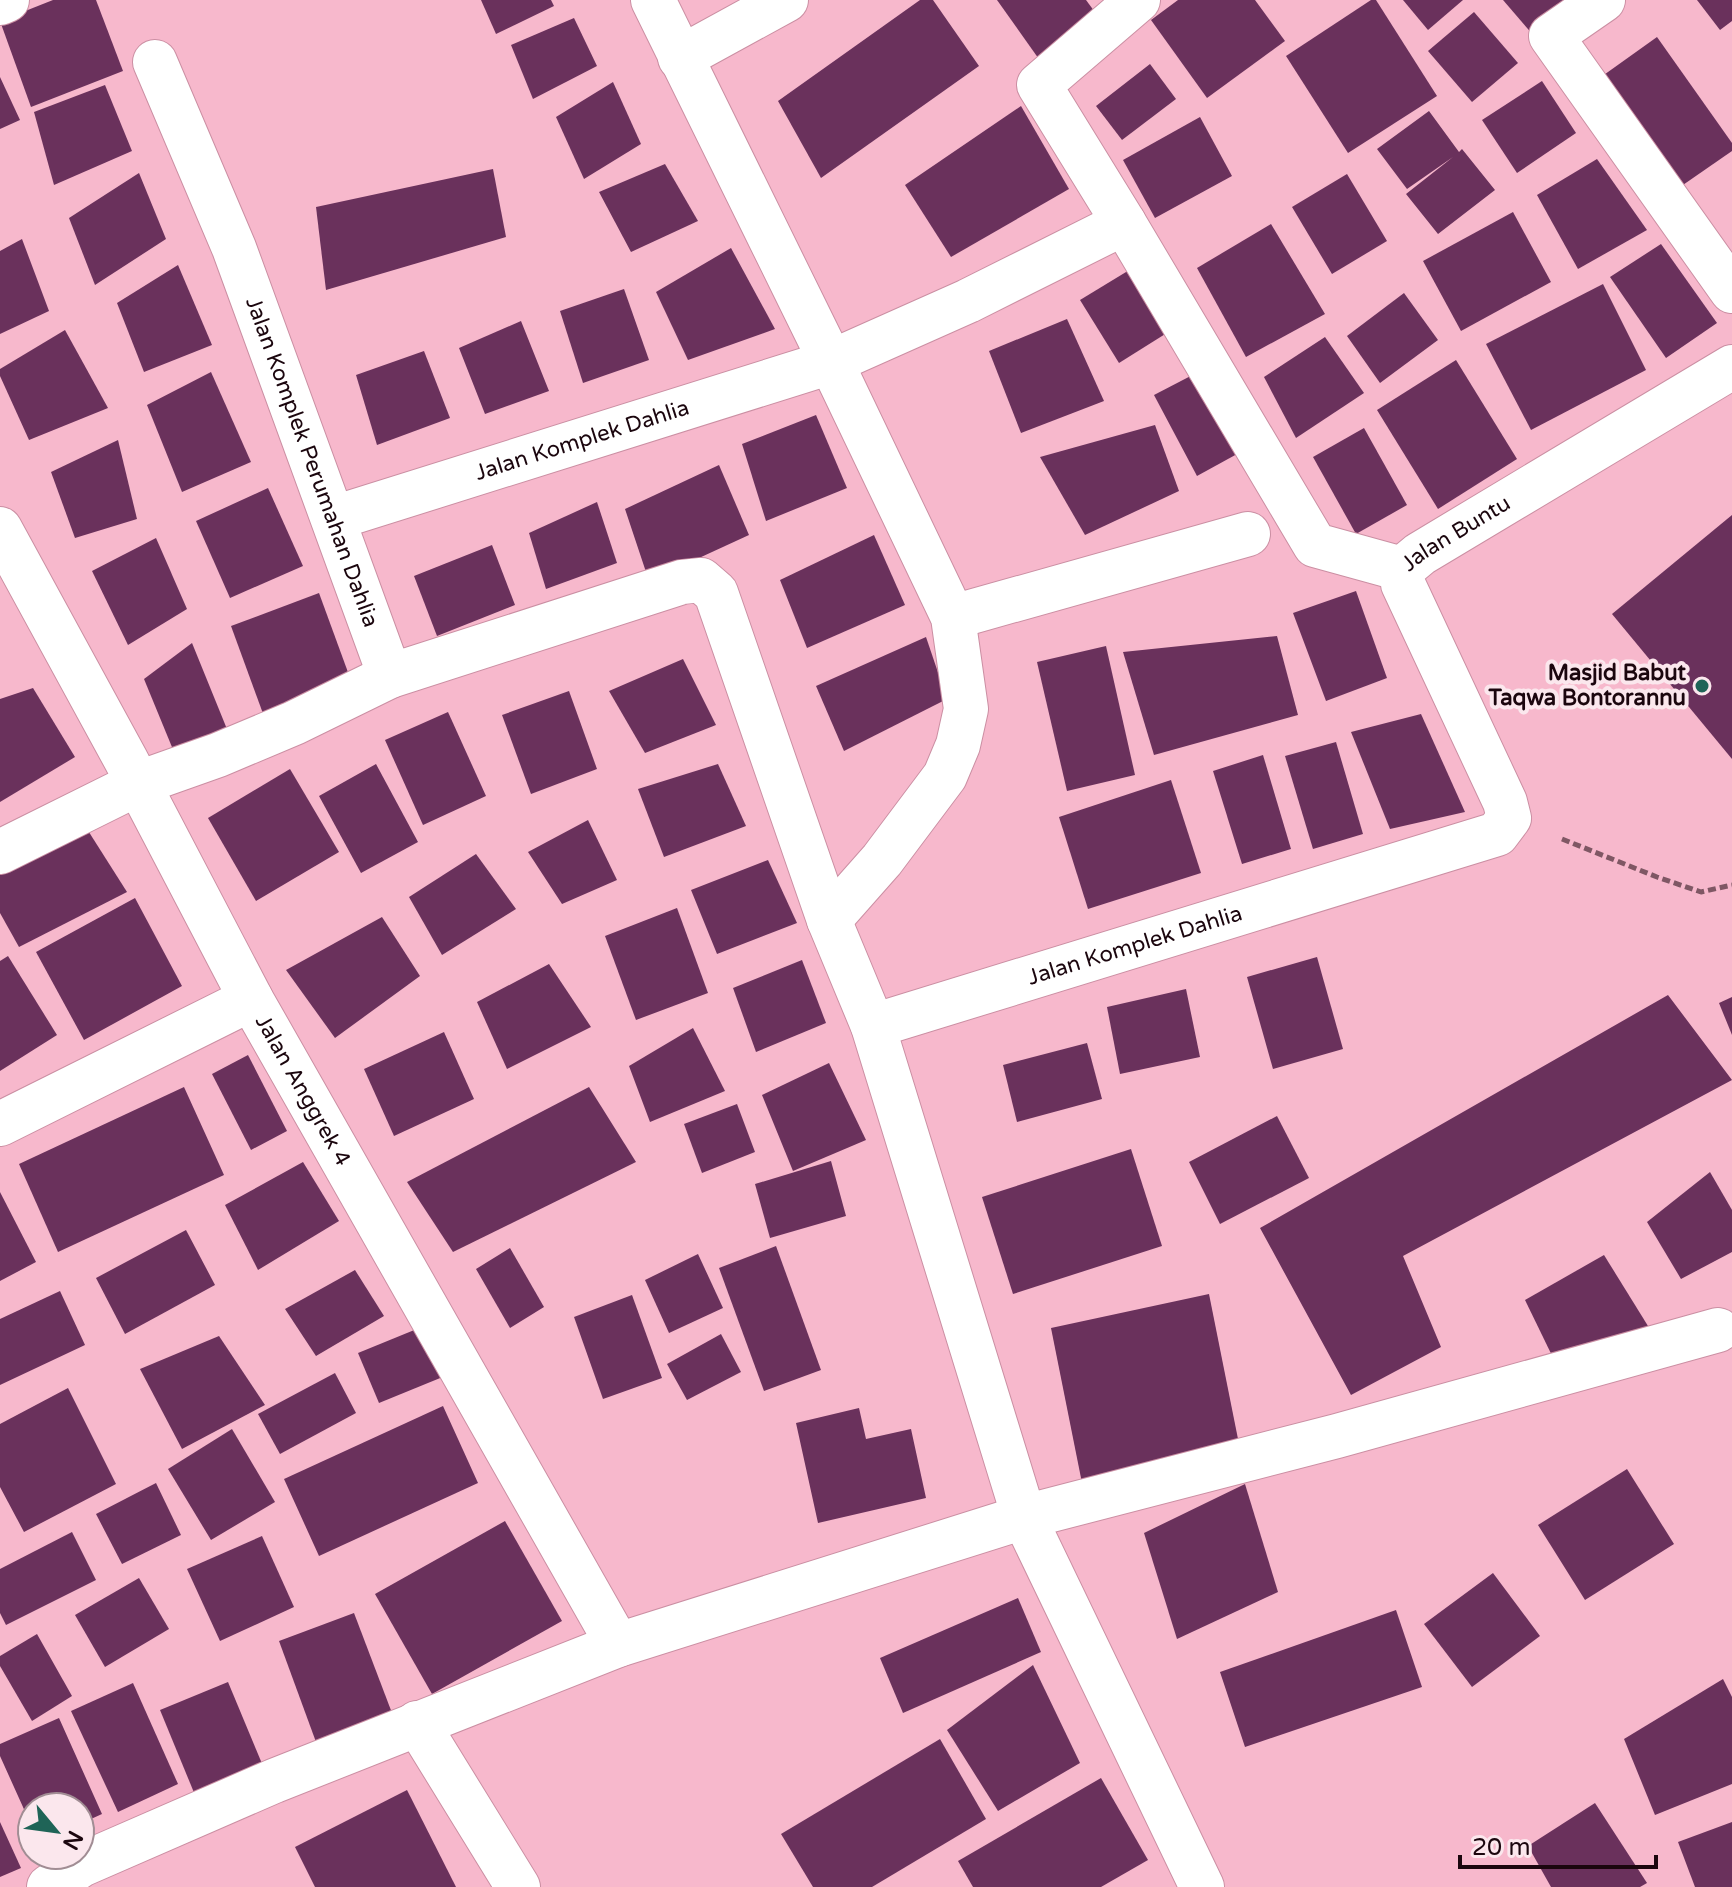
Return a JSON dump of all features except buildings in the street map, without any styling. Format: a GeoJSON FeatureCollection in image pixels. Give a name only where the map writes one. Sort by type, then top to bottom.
{"type":"FeatureCollection","features":[{"type":"Feature","properties":{"kind":"street"},"geometry":{"type":"LineString","coordinates":[[0,3],[7,0]]}},
{"type":"Feature","properties":{"kind":"street"},"geometry":{"type":"LineString","coordinates":[[653,0],[953,617],[966,709],[958,745],[945,776],[882,860],[829,920]]}},
{"type":"Feature","properties":{"kind":"street"},"geometry":{"type":"LineString","coordinates":[[680,58],[786,0]]}},
{"type":"Feature","properties":{"kind":"street"},"geometry":{"type":"LineString","coordinates":[[1138,0],[1039,85],[1315,545],[1402,569]]}},
{"type":"Feature","properties":{"kind":"street"},"geometry":{"type":"LineString","coordinates":[[1603,0],[1551,36],[1732,291]]}},
{"type":"Feature","properties":{"kind":"street","name":"Jalan Komplek Perumahan Dahlia"},"geometry":{"type":"LineString","coordinates":[[155,62],[234,248],[390,676]]}},
{"type":"Feature","properties":{"kind":"street","name":"Jalan Komplek Dahlia"},"geometry":{"type":"LineString","coordinates":[[334,518],[831,362],[968,301],[1124,223]]}},
{"type":"Feature","properties":{"kind":"street","name":"Jalan Buntu"},"geometry":{"type":"LineString","coordinates":[[1509,818],[1505,802],[1403,584],[1402,569],[1420,554],[1732,367]]}},
{"type":"Feature","properties":{"kind":"street","name":"Jalan Anggrek 4"},"geometry":{"type":"LineString","coordinates":[[0,529],[139,783],[251,999],[618,1645]]}},
{"type":"Feature","properties":{"kind":"street"},"geometry":{"type":"LineString","coordinates":[[953,617],[1248,534]]}},
{"type":"Feature","properties":{"kind":"street"},"geometry":{"type":"LineString","coordinates":[[0,852],[139,783],[294,723],[390,676],[682,582],[701,580],[716,593],[829,920],[873,1026],[1024,1517],[1202,1887]]}},
{"type":"Feature","properties":{"kind":"street","name":"Jalan Komplek Dahlia"},"geometry":{"type":"LineString","coordinates":[[873,1026],[1497,834],[1509,818]]}},
{"type":"Feature","properties":{"kind":"street"},"geometry":{"type":"LineString","coordinates":[[0,1124],[251,999]]}},
{"type":"Feature","properties":{"kind":"street"},"geometry":{"type":"LineString","coordinates":[[49,1887],[81,1865],[260,1787],[618,1645],[1024,1517],[1337,1436],[1718,1330]]}},
{"type":"Feature","properties":{"kind":"street"},"geometry":{"type":"LineString","coordinates":[[417,1723],[518,1887]]}},
{"type":"Feature","properties":{"kind":"path"},"geometry":{"type":"LineString","coordinates":[[1509,818],[1701,892],[1732,885]]}},
{"type":"Feature","properties":{"kind":"place","name":"Masjid Babut Taqwa Bontorannu"},"geometry":{"type":"Point","coordinates":[1702,686]}}]}
